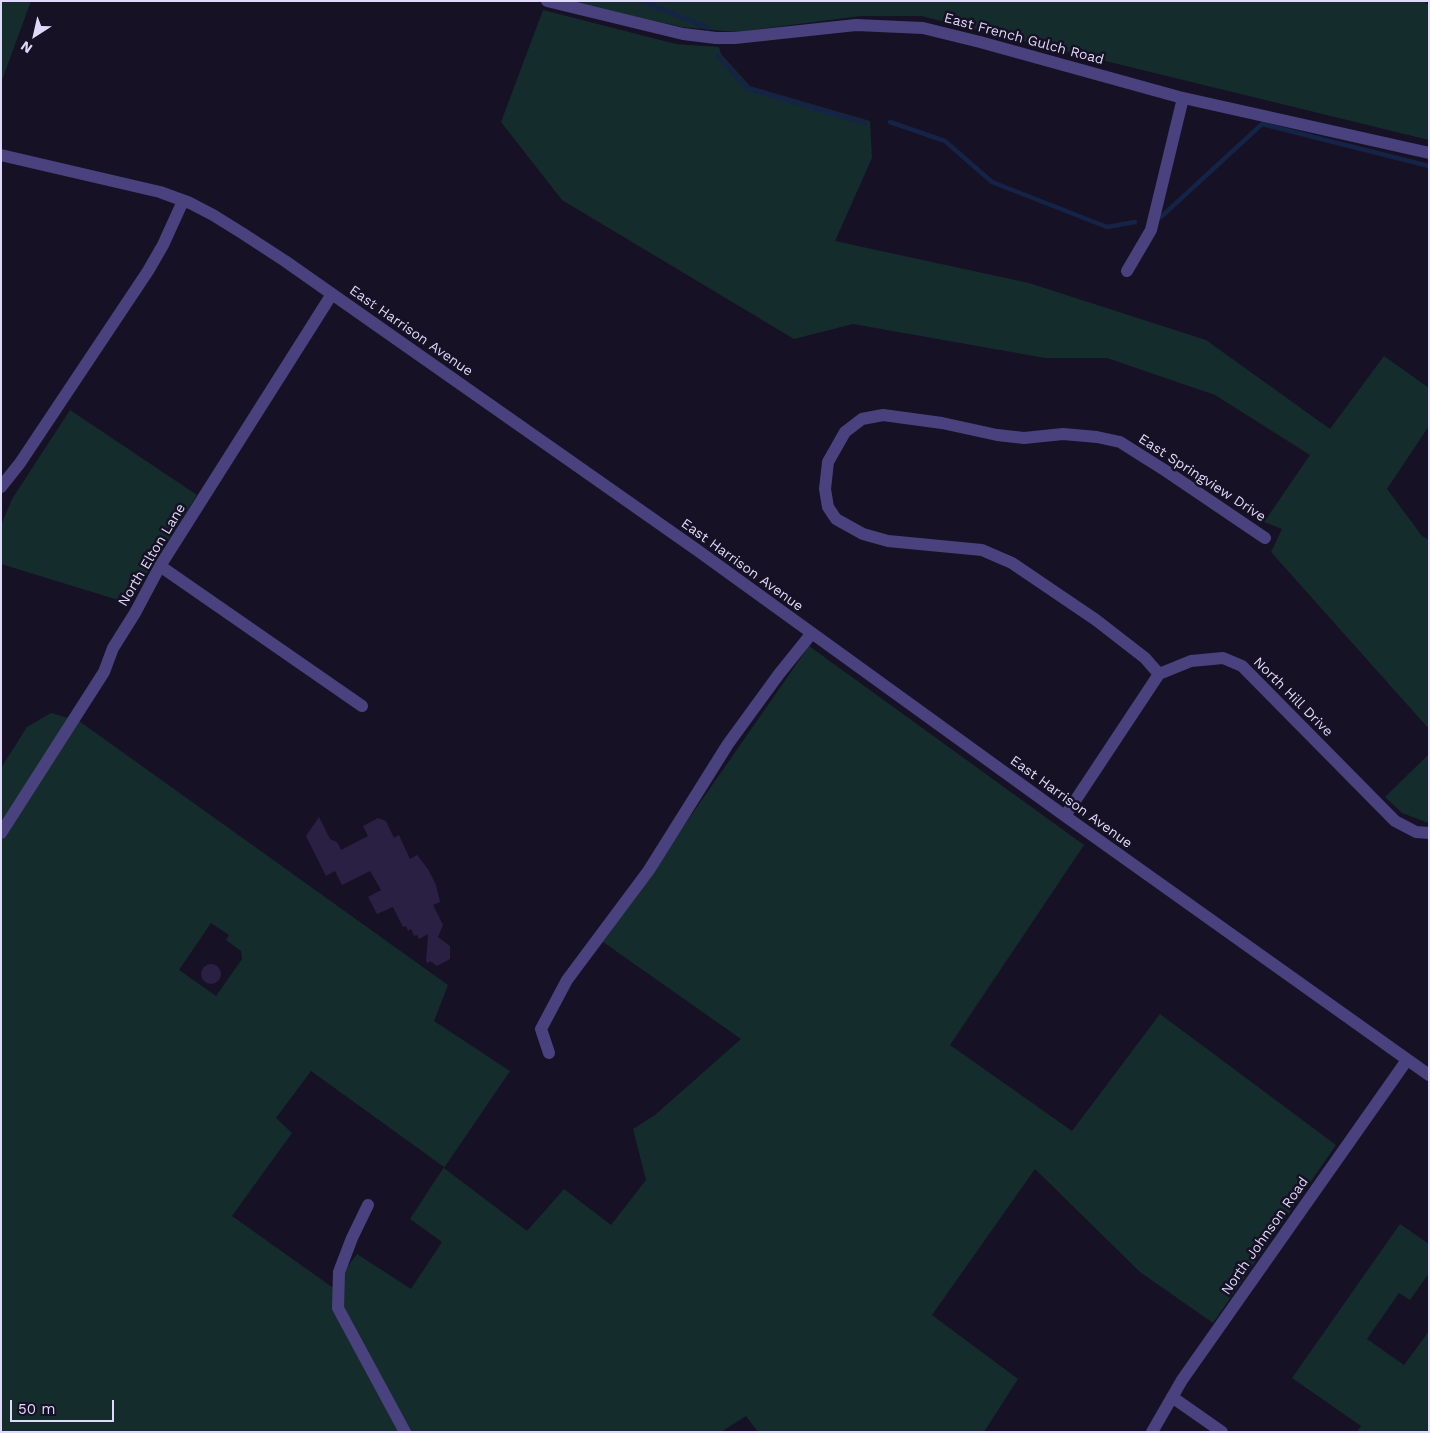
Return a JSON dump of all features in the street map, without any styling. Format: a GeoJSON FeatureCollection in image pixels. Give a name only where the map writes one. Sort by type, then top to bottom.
{"type":"FeatureCollection","features":[{"type":"Feature","properties":{"kind":"street","name":"East French Gulch Road"},"geometry":{"type":"LineString","coordinates":[[547,1],[683,34],[716,38],[735,38],[856,25],[923,28],[1183,98],[1429,153]]}},
{"type":"Feature","properties":{"kind":"street"},"geometry":{"type":"LineString","coordinates":[[1127,271],[1151,230],[1183,98]]}},
{"type":"Feature","properties":{"kind":"street","name":"East Harrison Avenue"},"geometry":{"type":"LineString","coordinates":[[1,155],[160,192],[214,214],[242,232],[681,539],[1064,816],[1429,1075]]}},
{"type":"Feature","properties":{"kind":"street"},"geometry":{"type":"LineString","coordinates":[[1,487],[20,464],[148,271],[184,201]]}},
{"type":"Feature","properties":{"kind":"street","name":"North Elton Lane"},"geometry":{"type":"LineString","coordinates":[[1,833],[104,672],[113,648],[135,613],[160,566],[332,294]]}},
{"type":"Feature","properties":{"kind":"street","name":"East Springview Drive"},"geometry":{"type":"LineString","coordinates":[[1159,674],[1145,658],[1096,620],[1012,563],[982,550],[888,541],[863,534],[836,519],[828,507],[825,489],[828,462],[845,432],[862,419],[883,415],[942,423],[997,436],[1024,438],[1063,434],[1097,437],[1120,442],[1166,470],[1265,538]]}},
{"type":"Feature","properties":{"kind":"street"},"geometry":{"type":"LineString","coordinates":[[160,566],[362,706]]}},
{"type":"Feature","properties":{"kind":"street"},"geometry":{"type":"LineString","coordinates":[[549,1053],[542,1028],[567,980],[648,870],[728,744],[779,674],[812,633]]}},
{"type":"Feature","properties":{"kind":"street","name":"North Hill Drive"},"geometry":{"type":"LineString","coordinates":[[1159,674],[1191,661],[1222,658],[1242,666],[1395,820],[1416,832],[1429,833]]}},
{"type":"Feature","properties":{"kind":"street"},"geometry":{"type":"LineString","coordinates":[[1064,816],[1159,674]]}},
{"type":"Feature","properties":{"kind":"street","name":"North Johnson Road"},"geometry":{"type":"LineString","coordinates":[[1152,1432],[1182,1380],[1407,1060]]}},
{"type":"Feature","properties":{"kind":"street"},"geometry":{"type":"LineString","coordinates":[[368,1205],[352,1238],[339,1272],[338,1308],[405,1432]]}},
{"type":"Feature","properties":{"kind":"street"},"geometry":{"type":"LineString","coordinates":[[1172,1397],[1222,1432]]}},
{"type":"Feature","properties":{"kind":"green space"},"geometry":{"type":"Polygon","coordinates":[[[1,1],[31,1],[1,83],[1,1]]]}},
{"type":"Feature","properties":{"kind":"green space"},"geometry":{"type":"Polygon","coordinates":[[[568,1],[1423,1],[1429,5],[1429,140],[921,16],[861,16],[736,32],[682,27],[568,1]]]}},
{"type":"Feature","properties":{"kind":"green space"},"geometry":{"type":"Polygon","coordinates":[[[543,10],[676,44],[719,47],[721,54],[750,86],[870,121],[872,158],[835,241],[1029,283],[1206,340],[1330,429],[1384,356],[1429,388],[1429,426],[1387,489],[1422,536],[1429,540],[1429,729],[1271,552],[1282,529],[1264,522],[1310,455],[1215,395],[1107,358],[1045,358],[853,324],[794,339],[562,200],[501,122],[543,10]]]}},
{"type":"Feature","properties":{"kind":"green space"},"geometry":{"type":"Polygon","coordinates":[[[70,410],[197,495],[128,603],[1,564],[1,525],[12,499],[70,410]]]}},
{"type":"Feature","properties":{"kind":"green space"},"geometry":{"type":"Polygon","coordinates":[[[809,646],[1084,845],[950,1045],[1072,1131],[1160,1014],[1336,1145],[1213,1323],[1140,1272],[1035,1169],[932,1315],[1018,1379],[984,1432],[758,1432],[746,1416],[721,1432],[1,1432],[1,768],[27,727],[51,713],[79,721],[448,985],[434,1021],[510,1071],[444,1168],[527,1231],[564,1189],[611,1225],[646,1180],[633,1129],[655,1115],[741,1039],[603,942],[809,646]],[[211,923],[179,970],[216,996],[242,959],[241,951],[226,940],[229,935],[211,923]],[[311,1071],[276,1118],[292,1133],[232,1216],[332,1287],[357,1254],[411,1289],[442,1242],[410,1219],[444,1167],[311,1071]]]}},
{"type":"Feature","properties":{"kind":"green space"},"geometry":{"type":"Polygon","coordinates":[[[1429,754],[1429,822],[1426,822],[1402,813],[1385,797],[1429,754]]]}},
{"type":"Feature","properties":{"kind":"green space"},"geometry":{"type":"Polygon","coordinates":[[[1400,1224],[1429,1244],[1429,1273],[1410,1300],[1399,1293],[1367,1339],[1404,1365],[1429,1331],[1429,1432],[1357,1432],[1361,1426],[1292,1378],[1400,1224]]]}},
{"type":"Feature","properties":{"kind":"building"},"geometry":{"type":"Polygon","coordinates":[[[319,817],[330,839],[337,842],[341,850],[368,836],[363,826],[378,818],[386,821],[394,838],[399,835],[410,859],[417,855],[428,869],[436,885],[440,902],[433,905],[443,925],[438,937],[450,946],[450,959],[437,966],[430,961],[429,963],[426,962],[428,934],[419,939],[417,935],[414,936],[411,929],[408,931],[406,926],[403,927],[393,907],[377,914],[368,897],[381,890],[370,871],[342,885],[335,871],[326,876],[306,836],[319,817]]]}},
{"type":"Feature","properties":{"kind":"building"},"geometry":{"type":"Polygon","coordinates":[[[211,964],[218,967],[221,974],[218,981],[211,984],[204,981],[201,974],[204,967],[211,964]]]}},
{"type":"Feature","properties":{"kind":"waterway"},"geometry":{"type":"LineString","coordinates":[[642,1],[708,28]]}},
{"type":"Feature","properties":{"kind":"waterway"},"geometry":{"type":"LineString","coordinates":[[718,56],[747,88],[865,123]]}},
{"type":"Feature","properties":{"kind":"waterway"},"geometry":{"type":"LineString","coordinates":[[890,122],[945,141],[992,182],[1107,227],[1135,222]]}},
{"type":"Feature","properties":{"kind":"waterway"},"geometry":{"type":"LineString","coordinates":[[1161,217],[1262,124],[1429,166]]}}]}
